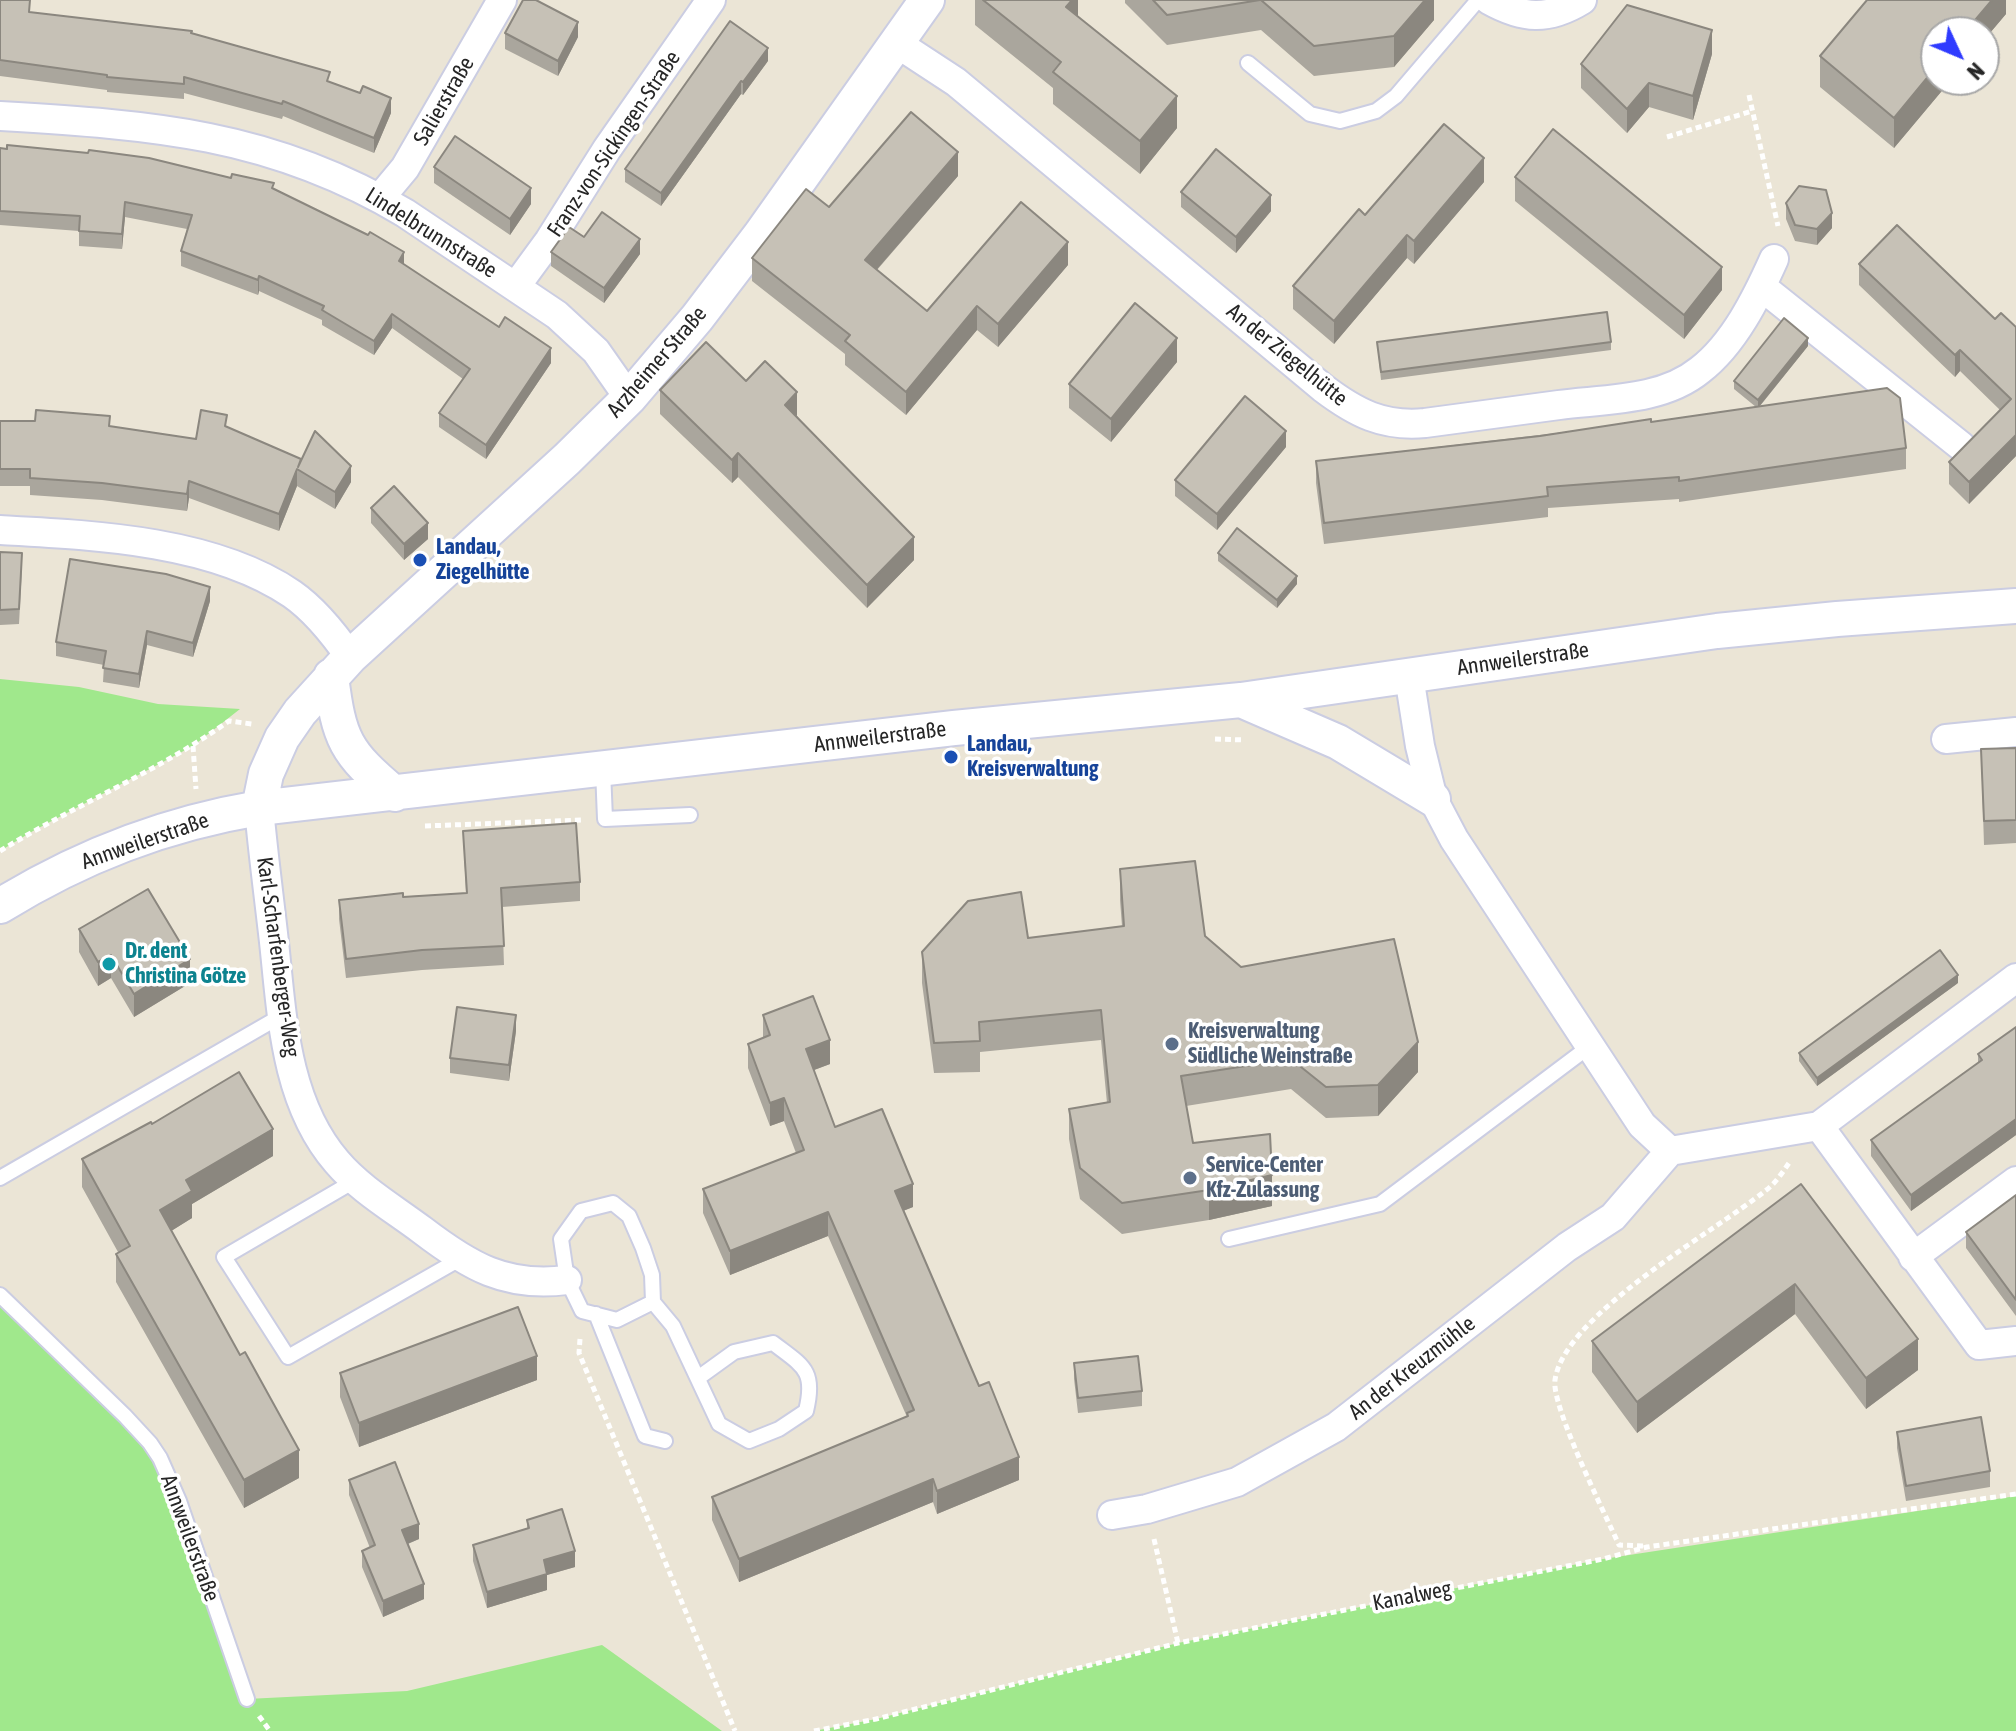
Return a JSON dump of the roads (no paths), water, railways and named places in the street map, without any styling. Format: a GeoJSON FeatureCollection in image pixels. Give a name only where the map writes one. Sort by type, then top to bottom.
{"type":"FeatureCollection","features":[{"type":"Feature","properties":{"kind":"street","name":"Salierstraße"},"geometry":{"type":"LineString","coordinates":[[380,198],[405,168],[502,0]]}},
{"type":"Feature","properties":{"kind":"street","name":"Franz-von-Sickingen-Straße"},"geometry":{"type":"LineString","coordinates":[[516,286],[711,0]]}},
{"type":"Feature","properties":{"kind":"street","name":"Arzheimer Straße"},"geometry":{"type":"LineString","coordinates":[[259,808],[266,774],[282,738],[340,666],[567,459],[629,398],[697,318],[761,234],[927,0]]}},
{"type":"Feature","properties":{"kind":"street"},"geometry":{"type":"LineString","coordinates":[[1489,0],[1520,15],[1561,11],[1582,0]]}},
{"type":"Feature","properties":{"kind":"street","name":"An der Ziegelhütte"},"geometry":{"type":"LineString","coordinates":[[898,44],[956,82],[1323,388],[1369,416],[1394,424],[1425,423],[1660,392],[1700,371],[1720,352],[1762,287],[1774,259]]}},
{"type":"Feature","properties":{"kind":"street","name":"Lindelbrunnstraße"},"geometry":{"type":"LineString","coordinates":[[0,116],[120,123],[226,140],[295,160],[380,198],[516,286],[578,332],[596,351],[629,398]]}},
{"type":"Feature","properties":{"kind":"street"},"geometry":{"type":"LineString","coordinates":[[1762,287],[1961,446]]}},
{"type":"Feature","properties":{"kind":"street"},"geometry":{"type":"LineString","coordinates":[[0,530],[103,535],[202,555],[248,571],[291,593],[337,638],[340,666],[337,719],[345,741],[364,765],[395,794]]}},
{"type":"Feature","properties":{"kind":"street","name":"Annweilerstraße"},"geometry":{"type":"LineString","coordinates":[[0,906],[90,857],[198,819],[259,808],[954,728],[1241,700],[1717,631],[2016,606]]}},
{"type":"Feature","properties":{"kind":"street"},"geometry":{"type":"LineString","coordinates":[[1409,676],[1417,731],[1433,799],[1454,839],[1642,1125],[1670,1151],[1819,1126],[2016,978]]}},
{"type":"Feature","properties":{"kind":"street"},"geometry":{"type":"LineString","coordinates":[[1241,700],[1338,742],[1433,799]]}},
{"type":"Feature","properties":{"kind":"street"},"geometry":{"type":"LineString","coordinates":[[1946,739],[2016,732]]}},
{"type":"Feature","properties":{"kind":"street","name":"Karl-Scharfenberger-Weg"},"geometry":{"type":"LineString","coordinates":[[259,808],[281,1016],[303,1106],[318,1136],[337,1162],[356,1180],[460,1259],[492,1274],[526,1283],[567,1280]]}},
{"type":"Feature","properties":{"kind":"street"},"geometry":{"type":"LineString","coordinates":[[1819,1126],[1979,1345],[2016,1341]]}},
{"type":"Feature","properties":{"kind":"street","name":"An der Kreuzmühle"},"geometry":{"type":"LineString","coordinates":[[1112,1515],[1147,1509],[1237,1482],[1336,1427],[1567,1247],[1613,1217],[1670,1151]]}},
{"type":"Feature","properties":{"kind":"street"},"geometry":{"type":"LineString","coordinates":[[1913,1257],[2016,1181]]}},
{"type":"Feature","properties":{"kind":"lane"},"geometry":{"type":"LineString","coordinates":[[1248,63],[1310,114],[1340,121],[1376,111],[1396,96],[1478,0]]}},
{"type":"Feature","properties":{"kind":"lane"},"geometry":{"type":"LineString","coordinates":[[603,770],[605,819],[690,815]]}},
{"type":"Feature","properties":{"kind":"lane"},"geometry":{"type":"LineString","coordinates":[[0,1178],[281,1016]]}},
{"type":"Feature","properties":{"kind":"lane"},"geometry":{"type":"LineString","coordinates":[[1229,1239],[1380,1204],[1590,1046]]}},
{"type":"Feature","properties":{"kind":"lane"},"geometry":{"type":"LineString","coordinates":[[356,1180],[224,1257],[288,1357],[460,1259]]}},
{"type":"Feature","properties":{"kind":"lane"},"geometry":{"type":"LineString","coordinates":[[665,1441],[645,1436],[589,1312],[567,1280],[561,1239],[581,1211],[613,1203],[629,1216],[652,1275],[653,1302],[673,1326],[719,1424],[749,1441],[779,1429],[806,1411],[812,1388],[806,1368],[773,1343],[734,1352],[698,1378]]}},
{"type":"Feature","properties":{"kind":"lane","name":"Annweilerstraße"},"geometry":{"type":"LineString","coordinates":[[0,1295],[125,1416],[160,1458],[179,1501],[247,1699]]}},
{"type":"Feature","properties":{"kind":"lane"},"geometry":{"type":"LineString","coordinates":[[589,1312],[617,1320],[653,1302]]}},
{"type":"Feature","properties":{"kind":"place","name":"Landau, Ziegelhütte"},"geometry":{"type":"Point","coordinates":[420,560]}},
{"type":"Feature","properties":{"kind":"place","name":"Landau, Kreisverwaltung"},"geometry":{"type":"Point","coordinates":[951,757]}},
{"type":"Feature","properties":{"kind":"place","name":"Dr. dent Christina Götze"},"geometry":{"type":"Point","coordinates":[109,964]}},
{"type":"Feature","properties":{"kind":"place","name":"Kreisverwaltung Südliche Weinstraße"},"geometry":{"type":"Point","coordinates":[1172,1044]}},
{"type":"Feature","properties":{"kind":"place","name":"Service-Center Kfz-Zulassung"},"geometry":{"type":"Point","coordinates":[1190,1178]}}]}
